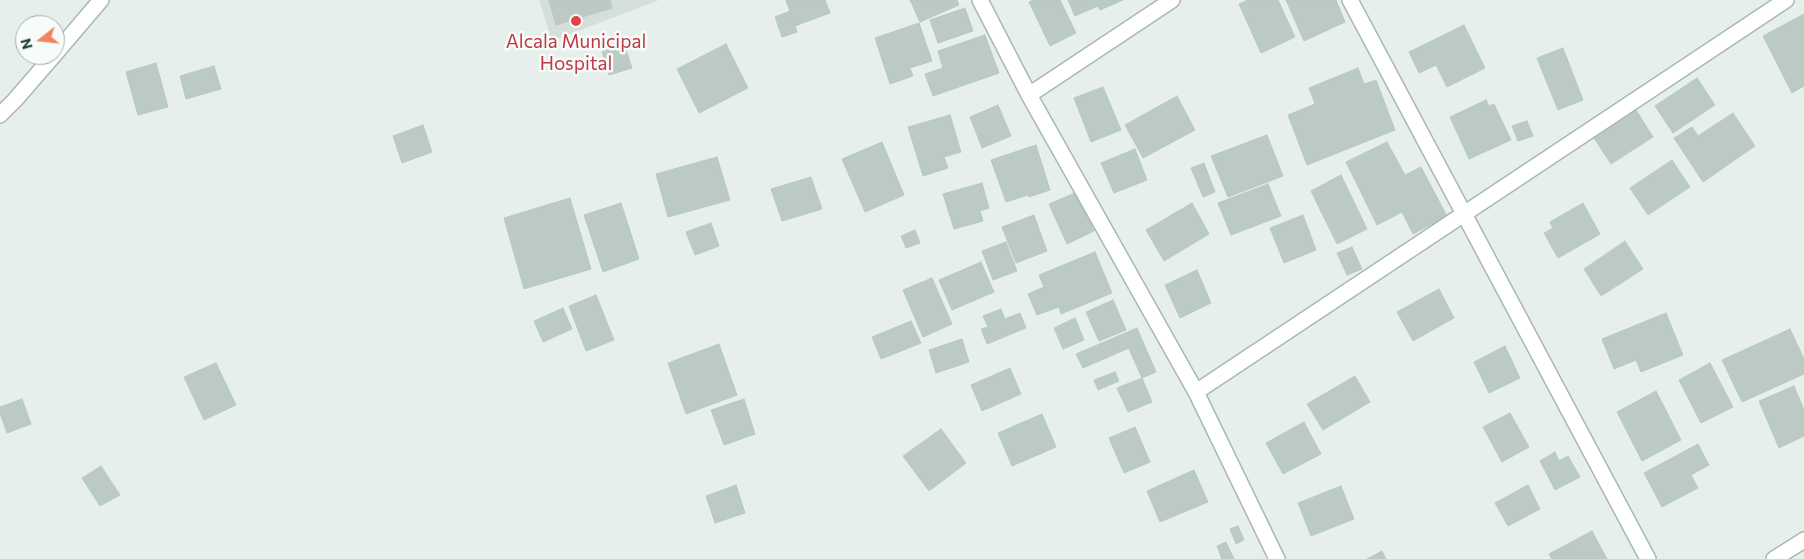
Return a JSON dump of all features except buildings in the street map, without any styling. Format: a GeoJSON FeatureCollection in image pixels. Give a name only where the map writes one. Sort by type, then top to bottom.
{"type":"FeatureCollection","features":[{"type":"Feature","properties":{"kind":"street"},"geometry":{"type":"LineString","coordinates":[[65,41],[101,0]]}},
{"type":"Feature","properties":{"kind":"street"},"geometry":{"type":"LineString","coordinates":[[980,0],[1029,96],[1196,392],[1277,559]]}},
{"type":"Feature","properties":{"kind":"street"},"geometry":{"type":"LineString","coordinates":[[1029,96],[1172,0]]}},
{"type":"Feature","properties":{"kind":"street"},"geometry":{"type":"LineString","coordinates":[[1350,0],[1648,559]]}},
{"type":"Feature","properties":{"kind":"street"},"geometry":{"type":"LineString","coordinates":[[1196,392],[1786,0]]}},
{"type":"Feature","properties":{"kind":"street"},"geometry":{"type":"LineString","coordinates":[[0,115],[45,65]]}},
{"type":"Feature","properties":{"kind":"street"},"geometry":{"type":"LineString","coordinates":[[1774,559],[1804,540]]}},
{"type":"Feature","properties":{"kind":"shaded area","name":"Alcala Municipal Hospital"},"geometry":{"type":"Polygon","coordinates":[[[539,0],[659,0],[552,41],[539,0]]]}},
{"type":"Feature","properties":{"kind":"place","name":"Alcala Municipal Hospital"},"geometry":{"type":"Point","coordinates":[576,21]}}]}
